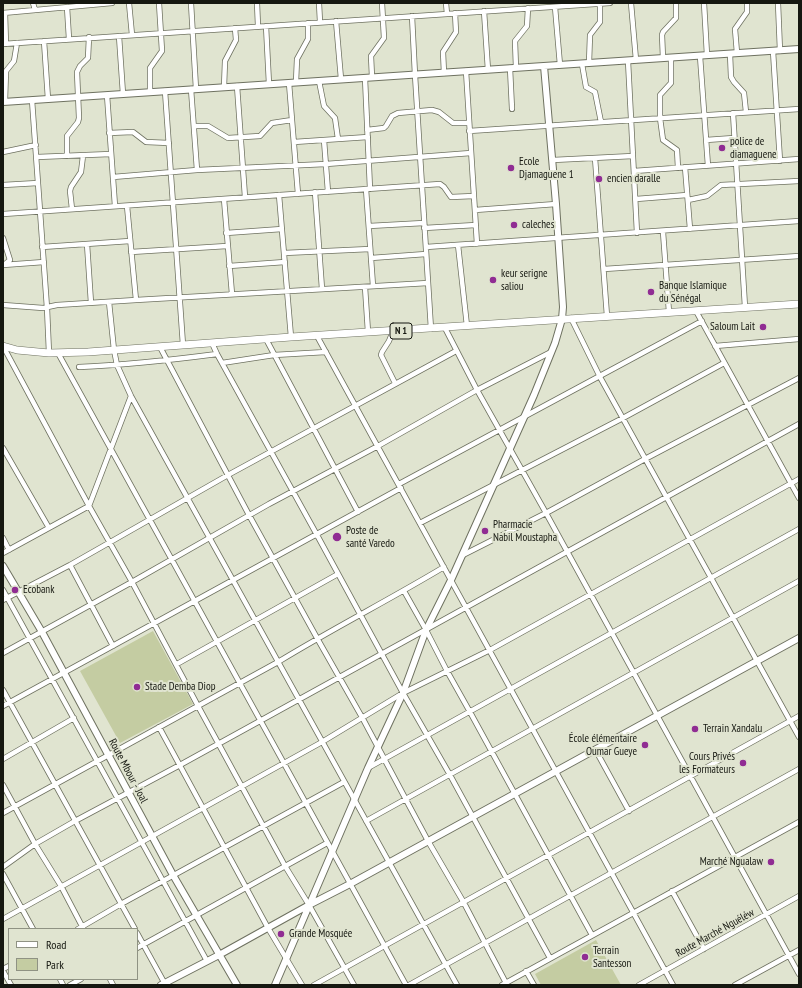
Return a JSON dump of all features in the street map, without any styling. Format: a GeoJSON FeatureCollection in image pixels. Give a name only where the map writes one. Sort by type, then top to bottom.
{"type":"FeatureCollection","features":[{"type":"Feature","properties":{"kind":"highway","name":"N 1"},"geometry":{"type":"LineString","coordinates":[[3,346],[18,350],[49,353],[88,352],[291,337],[562,320],[571,318],[799,304]]}},
{"type":"Feature","properties":{"kind":"main road"},"geometry":{"type":"LineString","coordinates":[[4,102],[799,49]]}},
{"type":"Feature","properties":{"kind":"main road"},"geometry":{"type":"LineString","coordinates":[[275,985],[354,800],[402,693],[426,630],[463,555],[526,415],[562,320],[553,160],[544,66]]}},
{"type":"Feature","properties":{"kind":"main road","name":"Route Mbour - Joal"},"geometry":{"type":"LineString","coordinates":[[3,566],[42,632],[173,875],[237,985]]}},
{"type":"Feature","properties":{"kind":"main road"},"geometry":{"type":"LineString","coordinates":[[164,984],[799,638]]}},
{"type":"Feature","properties":{"kind":"street"},"geometry":{"type":"LineString","coordinates":[[33,3],[35,10]]}},
{"type":"Feature","properties":{"kind":"street"},"geometry":{"type":"LineString","coordinates":[[112,3],[67,7],[58,5],[35,10],[4,13],[5,44],[89,37],[555,7],[572,4],[610,3]]}},
{"type":"Feature","properties":{"kind":"street"},"geometry":{"type":"LineString","coordinates":[[129,3],[132,35]]}},
{"type":"Feature","properties":{"kind":"street"},"geometry":{"type":"LineString","coordinates":[[150,92],[150,68],[162,51],[159,3]]}},
{"type":"Feature","properties":{"kind":"street"},"geometry":{"type":"LineString","coordinates":[[192,3],[194,126],[197,170]]}},
{"type":"Feature","properties":{"kind":"street"},"geometry":{"type":"LineString","coordinates":[[257,3],[258,26]]}},
{"type":"Feature","properties":{"kind":"street"},"geometry":{"type":"LineString","coordinates":[[319,3],[320,22]]}},
{"type":"Feature","properties":{"kind":"street"},"geometry":{"type":"LineString","coordinates":[[372,77],[371,56],[384,38],[382,3]]}},
{"type":"Feature","properties":{"kind":"street"},"geometry":{"type":"LineString","coordinates":[[446,3],[447,14]]}},
{"type":"Feature","properties":{"kind":"street"},"geometry":{"type":"LineString","coordinates":[[508,3],[509,10]]}},
{"type":"Feature","properties":{"kind":"street"},"geometry":{"type":"LineString","coordinates":[[631,3],[636,60]]}},
{"type":"Feature","properties":{"kind":"street"},"geometry":{"type":"LineString","coordinates":[[663,58],[662,34],[676,18],[676,3]]}},
{"type":"Feature","properties":{"kind":"street"},"geometry":{"type":"LineString","coordinates":[[704,3],[708,55]]}},
{"type":"Feature","properties":{"kind":"street"},"geometry":{"type":"LineString","coordinates":[[737,53],[735,29],[747,12],[746,3]]}},
{"type":"Feature","properties":{"kind":"street"},"geometry":{"type":"LineString","coordinates":[[778,3],[780,51]]}},
{"type":"Feature","properties":{"kind":"street"},"geometry":{"type":"LineString","coordinates":[[589,63],[589,38],[600,22],[600,4]]}},
{"type":"Feature","properties":{"kind":"street"},"geometry":{"type":"LineString","coordinates":[[67,7],[69,39]]}},
{"type":"Feature","properties":{"kind":"street"},"geometry":{"type":"LineString","coordinates":[[555,7],[560,65]]}},
{"type":"Feature","properties":{"kind":"street"},"geometry":{"type":"LineString","coordinates":[[512,109],[515,41],[528,26],[528,8]]}},
{"type":"Feature","properties":{"kind":"street"},"geometry":{"type":"LineString","coordinates":[[484,11],[488,70]]}},
{"type":"Feature","properties":{"kind":"street"},"geometry":{"type":"LineString","coordinates":[[444,73],[444,52],[456,32],[455,13]]}},
{"type":"Feature","properties":{"kind":"street"},"geometry":{"type":"LineString","coordinates":[[412,16],[431,328]]}},
{"type":"Feature","properties":{"kind":"street"},"geometry":{"type":"LineString","coordinates":[[336,21],[341,79]]}},
{"type":"Feature","properties":{"kind":"street"},"geometry":{"type":"LineString","coordinates":[[296,82],[297,59],[308,39],[308,23]]}},
{"type":"Feature","properties":{"kind":"street"},"geometry":{"type":"LineString","coordinates":[[266,26],[270,84]]}},
{"type":"Feature","properties":{"kind":"street"},"geometry":{"type":"LineString","coordinates":[[224,87],[225,60],[236,40],[235,28]]}},
{"type":"Feature","properties":{"kind":"street"},"geometry":{"type":"LineString","coordinates":[[119,36],[123,94]]}},
{"type":"Feature","properties":{"kind":"street"},"geometry":{"type":"LineString","coordinates":[[68,156],[67,136],[78,122],[77,72],[80,66],[88,58],[89,37]]}},
{"type":"Feature","properties":{"kind":"street"},"geometry":{"type":"LineString","coordinates":[[44,41],[48,99]]}},
{"type":"Feature","properties":{"kind":"street"},"geometry":{"type":"LineString","coordinates":[[4,102],[6,72],[14,61],[17,43]]}},
{"type":"Feature","properties":{"kind":"street"},"geometry":{"type":"LineString","coordinates":[[773,51],[780,161]]}},
{"type":"Feature","properties":{"kind":"street"},"geometry":{"type":"LineString","coordinates":[[730,54],[731,77],[744,93],[746,112]]}},
{"type":"Feature","properties":{"kind":"street"},"geometry":{"type":"LineString","coordinates":[[700,56],[708,166]]}},
{"type":"Feature","properties":{"kind":"street"},"geometry":{"type":"LineString","coordinates":[[670,58],[671,83],[660,95],[660,118],[663,140],[677,150],[678,168]]}},
{"type":"Feature","properties":{"kind":"street"},"geometry":{"type":"LineString","coordinates":[[628,61],[638,233]]}},
{"type":"Feature","properties":{"kind":"street"},"geometry":{"type":"LineString","coordinates":[[582,64],[586,87],[593,90],[596,95],[601,122]]}},
{"type":"Feature","properties":{"kind":"street"},"geometry":{"type":"LineString","coordinates":[[466,71],[477,244]]}},
{"type":"Feature","properties":{"kind":"street"},"geometry":{"type":"LineString","coordinates":[[365,78],[369,161],[369,226],[373,286]]}},
{"type":"Feature","properties":{"kind":"street"},"geometry":{"type":"LineString","coordinates":[[319,81],[324,106],[334,118],[338,139]]}},
{"type":"Feature","properties":{"kind":"street"},"geometry":{"type":"LineString","coordinates":[[289,83],[298,194]]}},
{"type":"Feature","properties":{"kind":"street"},"geometry":{"type":"LineString","coordinates":[[237,86],[245,197]]}},
{"type":"Feature","properties":{"kind":"street"},"geometry":{"type":"LineString","coordinates":[[165,91],[183,345]]}},
{"type":"Feature","properties":{"kind":"street"},"geometry":{"type":"LineString","coordinates":[[107,95],[115,206]]}},
{"type":"Feature","properties":{"kind":"street"},"geometry":{"type":"LineString","coordinates":[[32,100],[42,247],[48,308],[49,353]]}},
{"type":"Feature","properties":{"kind":"street"},"geometry":{"type":"LineString","coordinates":[[469,131],[799,109]]}},
{"type":"Feature","properties":{"kind":"street"},"geometry":{"type":"LineString","coordinates":[[367,130],[384,128],[394,115],[418,112],[436,111],[453,123],[469,123]]}},
{"type":"Feature","properties":{"kind":"street"},"geometry":{"type":"LineString","coordinates":[[733,113],[745,307]]}},
{"type":"Feature","properties":{"kind":"street"},"geometry":{"type":"LineString","coordinates":[[194,126],[208,126],[225,138],[241,138],[260,136],[272,123],[292,120]]}},
{"type":"Feature","properties":{"kind":"street"},"geometry":{"type":"LineString","coordinates":[[110,133],[133,132],[146,142],[169,143]]}},
{"type":"Feature","properties":{"kind":"street"},"geometry":{"type":"LineString","coordinates":[[294,142],[368,138]]}},
{"type":"Feature","properties":{"kind":"street"},"geometry":{"type":"LineString","coordinates":[[706,140],[734,138]]}},
{"type":"Feature","properties":{"kind":"street"},"geometry":{"type":"LineString","coordinates":[[324,140],[328,192]]}},
{"type":"Feature","properties":{"kind":"street"},"geometry":{"type":"LineString","coordinates":[[3,152],[36,145]]}},
{"type":"Feature","properties":{"kind":"street"},"geometry":{"type":"LineString","coordinates":[[113,177],[197,170],[326,164],[471,153]]}},
{"type":"Feature","properties":{"kind":"street"},"geometry":{"type":"LineString","coordinates":[[37,157],[111,154]]}},
{"type":"Feature","properties":{"kind":"street"},"geometry":{"type":"LineString","coordinates":[[72,210],[70,191],[71,187],[82,172],[83,156]]}},
{"type":"Feature","properties":{"kind":"street"},"geometry":{"type":"LineString","coordinates":[[553,160],[633,156]]}},
{"type":"Feature","properties":{"kind":"street"},"geometry":{"type":"LineString","coordinates":[[595,158],[607,316]]}},
{"type":"Feature","properties":{"kind":"street"},"geometry":{"type":"LineString","coordinates":[[634,170],[799,159]]}},
{"type":"Feature","properties":{"kind":"street"},"geometry":{"type":"LineString","coordinates":[[686,167],[690,229]]}},
{"type":"Feature","properties":{"kind":"street"},"geometry":{"type":"LineString","coordinates":[[636,199],[707,196],[721,185],[799,181]]}},
{"type":"Feature","properties":{"kind":"street"},"geometry":{"type":"LineString","coordinates":[[3,185],[38,183]]}},
{"type":"Feature","properties":{"kind":"street"},"geometry":{"type":"LineString","coordinates":[[3,214],[440,184],[451,197],[474,196]]}},
{"type":"Feature","properties":{"kind":"street"},"geometry":{"type":"LineString","coordinates":[[315,192],[322,289]]}},
{"type":"Feature","properties":{"kind":"street"},"geometry":{"type":"LineString","coordinates":[[279,195],[291,337]]}},
{"type":"Feature","properties":{"kind":"street"},"geometry":{"type":"LineString","coordinates":[[224,199],[232,294]]}},
{"type":"Feature","properties":{"kind":"street"},"geometry":{"type":"LineString","coordinates":[[475,210],[556,204]]}},
{"type":"Feature","properties":{"kind":"street"},"geometry":{"type":"LineString","coordinates":[[127,206],[136,300]]}},
{"type":"Feature","properties":{"kind":"street"},"geometry":{"type":"LineString","coordinates":[[426,247],[663,232],[799,221]]}},
{"type":"Feature","properties":{"kind":"street"},"geometry":{"type":"LineString","coordinates":[[369,226],[476,225]]}},
{"type":"Feature","properties":{"kind":"street"},"geometry":{"type":"LineString","coordinates":[[226,233],[282,229]]}},
{"type":"Feature","properties":{"kind":"street"},"geometry":{"type":"LineString","coordinates":[[663,232],[669,312]]}},
{"type":"Feature","properties":{"kind":"street"},"geometry":{"type":"LineString","coordinates":[[3,238],[10,260],[4,265]]}},
{"type":"Feature","properties":{"kind":"street"},"geometry":{"type":"LineString","coordinates":[[42,247],[130,241]]}},
{"type":"Feature","properties":{"kind":"street"},"geometry":{"type":"LineString","coordinates":[[87,244],[91,303]]}},
{"type":"Feature","properties":{"kind":"street"},"geometry":{"type":"LineString","coordinates":[[458,245],[468,326]]}},
{"type":"Feature","properties":{"kind":"street"},"geometry":{"type":"LineString","coordinates":[[131,252],[228,246]]}},
{"type":"Feature","properties":{"kind":"street"},"geometry":{"type":"LineString","coordinates":[[284,253],[370,248]]}},
{"type":"Feature","properties":{"kind":"street"},"geometry":{"type":"LineString","coordinates":[[371,258],[426,254]]}},
{"type":"Feature","properties":{"kind":"street"},"geometry":{"type":"LineString","coordinates":[[604,269],[799,256]]}},
{"type":"Feature","properties":{"kind":"street"},"geometry":{"type":"LineString","coordinates":[[4,265],[44,262]]}},
{"type":"Feature","properties":{"kind":"street"},"geometry":{"type":"LineString","coordinates":[[229,266],[285,262]]}},
{"type":"Feature","properties":{"kind":"street"},"geometry":{"type":"LineString","coordinates":[[3,305],[48,308],[57,305],[428,283]]}},
{"type":"Feature","properties":{"kind":"street"},"geometry":{"type":"LineString","coordinates":[[365,287],[368,332]]}},
{"type":"Feature","properties":{"kind":"street"},"geometry":{"type":"LineString","coordinates":[[109,302],[117,365],[131,396],[457,985]]}},
{"type":"Feature","properties":{"kind":"street"},"geometry":{"type":"LineString","coordinates":[[696,311],[799,498]]}},
{"type":"Feature","properties":{"kind":"street"},"geometry":{"type":"LineString","coordinates":[[571,318],[600,377],[799,737]]}},
{"type":"Feature","properties":{"kind":"street"},"geometry":{"type":"LineString","coordinates":[[3,706],[317,535],[526,415],[600,377],[702,321]]}},
{"type":"Feature","properties":{"kind":"street"},"geometry":{"type":"LineString","coordinates":[[445,328],[477,390],[799,974]]}},
{"type":"Feature","properties":{"kind":"street"},"geometry":{"type":"LineString","coordinates":[[394,331],[390,341],[381,355],[395,383]]}},
{"type":"Feature","properties":{"kind":"street"},"geometry":{"type":"LineString","coordinates":[[317,336],[673,985]]}},
{"type":"Feature","properties":{"kind":"street"},"geometry":{"type":"LineString","coordinates":[[266,339],[358,512]]}},
{"type":"Feature","properties":{"kind":"street"},"geometry":{"type":"LineString","coordinates":[[715,346],[799,339]]}},
{"type":"Feature","properties":{"kind":"street"},"geometry":{"type":"LineString","coordinates":[[212,343],[382,653],[402,693],[473,816],[550,958]]}},
{"type":"Feature","properties":{"kind":"street"},"geometry":{"type":"LineString","coordinates":[[3,346],[89,506],[177,664],[218,744],[263,826],[354,985]]}},
{"type":"Feature","properties":{"kind":"street"},"geometry":{"type":"LineString","coordinates":[[160,347],[249,515],[363,719],[428,841],[464,903],[504,984],[799,822]]}},
{"type":"Feature","properties":{"kind":"street"},"geometry":{"type":"LineString","coordinates":[[5,599],[70,565],[355,405],[456,351]]}},
{"type":"Feature","properties":{"kind":"street"},"geometry":{"type":"LineString","coordinates":[[222,363],[274,355],[326,352]]}},
{"type":"Feature","properties":{"kind":"street"},"geometry":{"type":"LineString","coordinates":[[3,653],[292,491],[378,446],[477,390],[551,352]]}},
{"type":"Feature","properties":{"kind":"street"},"geometry":{"type":"LineString","coordinates":[[58,353],[328,842],[332,852],[407,985],[799,769]]}},
{"type":"Feature","properties":{"kind":"street"},"geometry":{"type":"LineString","coordinates":[[79,367],[117,365],[217,354]]}},
{"type":"Feature","properties":{"kind":"street"},"geometry":{"type":"LineString","coordinates":[[420,523],[623,418],[724,363]]}},
{"type":"Feature","properties":{"kind":"street"},"geometry":{"type":"LineString","coordinates":[[463,555],[546,514],[645,459],[799,378]]}},
{"type":"Feature","properties":{"kind":"street"},"geometry":{"type":"LineString","coordinates":[[3,553],[89,506],[131,396]]}},
{"type":"Feature","properties":{"kind":"street"},"geometry":{"type":"LineString","coordinates":[[3,867],[35,844],[76,821],[261,721],[799,424]]}},
{"type":"Feature","properties":{"kind":"street"},"geometry":{"type":"LineString","coordinates":[[3,448],[49,528]]}},
{"type":"Feature","properties":{"kind":"street"},"geometry":{"type":"LineString","coordinates":[[3,919],[99,864],[152,837],[284,764],[363,719],[402,693],[490,650],[799,478]]}},
{"type":"Feature","properties":{"kind":"street"},"geometry":{"type":"LineString","coordinates":[[368,768],[799,529]]}},
{"type":"Feature","properties":{"kind":"street"},"geometry":{"type":"LineString","coordinates":[[3,538],[9,550]]}},
{"type":"Feature","properties":{"kind":"street"},"geometry":{"type":"LineString","coordinates":[[70,565],[113,646]]}},
{"type":"Feature","properties":{"kind":"street"},"geometry":{"type":"LineString","coordinates":[[3,813],[278,662],[317,638],[404,591],[444,567]]}},
{"type":"Feature","properties":{"kind":"street"},"geometry":{"type":"LineString","coordinates":[[177,664],[338,574]]}},
{"type":"Feature","properties":{"kind":"street"},"geometry":{"type":"LineString","coordinates":[[366,821],[799,581]]}},
{"type":"Feature","properties":{"kind":"street"},"geometry":{"type":"LineString","coordinates":[[3,590],[5,599],[30,638],[141,842],[164,880],[208,961]]}},
{"type":"Feature","properties":{"kind":"street"},"geometry":{"type":"LineString","coordinates":[[404,591],[592,935]]}},
{"type":"Feature","properties":{"kind":"street"},"geometry":{"type":"LineString","coordinates":[[3,690],[133,928]]}},
{"type":"Feature","properties":{"kind":"street"},"geometry":{"type":"LineString","coordinates":[[314,985],[385,947],[799,716]]}},
{"type":"Feature","properties":{"kind":"street"},"geometry":{"type":"LineString","coordinates":[[3,759],[74,718]]}},
{"type":"Feature","properties":{"kind":"street"},"geometry":{"type":"LineString","coordinates":[[159,728],[268,928],[302,985]]}},
{"type":"Feature","properties":{"kind":"street"},"geometry":{"type":"LineString","coordinates":[[595,749],[629,811]]}},
{"type":"Feature","properties":{"kind":"street"},"geometry":{"type":"LineString","coordinates":[[3,785],[35,844],[61,886],[81,928],[173,875],[344,782]]}},
{"type":"Feature","properties":{"kind":"street"},"geometry":{"type":"LineString","coordinates":[[138,947],[328,842]]}},
{"type":"Feature","properties":{"kind":"street"},"geometry":{"type":"LineString","coordinates":[[3,874],[32,928]]}},
{"type":"Feature","properties":{"kind":"street"},"geometry":{"type":"LineString","coordinates":[[672,892],[704,949]]}},
{"type":"Feature","properties":{"kind":"street","name":"Route Marché Nguéléw"},"geometry":{"type":"LineString","coordinates":[[639,985],[799,896]]}},
{"type":"Feature","properties":{"kind":"street"},"geometry":{"type":"LineString","coordinates":[[138,936],[164,984]]}},
{"type":"Feature","properties":{"kind":"street"},"geometry":{"type":"LineString","coordinates":[[735,985],[799,950]]}},
{"type":"Feature","properties":{"kind":"street"},"geometry":{"type":"LineString","coordinates":[[3,970],[8,979]]}},
{"type":"Feature","properties":{"kind":"street"},"geometry":{"type":"LineString","coordinates":[[526,971],[534,985]]}},
{"type":"Feature","properties":{"kind":"street"},"geometry":{"type":"LineString","coordinates":[[70,985],[79,980]]}},
{"type":"Feature","properties":{"kind":"green space","name":"Stade Demba Diop"},"geometry":{"type":"Polygon","coordinates":[[[153,631],[193,704],[120,743],[80,671],[153,631]]]}},
{"type":"Feature","properties":{"kind":"green space","name":"Terrain Santesson"},"geometry":{"type":"Polygon","coordinates":[[[596,940],[621,985],[541,985],[535,974],[596,940]]]}},
{"type":"Feature","properties":{"kind":"place","name":"police de diamaguene"},"geometry":{"type":"Point","coordinates":[722,148]}},
{"type":"Feature","properties":{"kind":"place","name":"Ecole Djamaguene 1"},"geometry":{"type":"Point","coordinates":[511,168]}},
{"type":"Feature","properties":{"kind":"place","name":"encien daralle"},"geometry":{"type":"Point","coordinates":[599,179]}},
{"type":"Feature","properties":{"kind":"place","name":"caleches"},"geometry":{"type":"Point","coordinates":[514,225]}},
{"type":"Feature","properties":{"kind":"place","name":"keur serigne saliou"},"geometry":{"type":"Point","coordinates":[493,280]}},
{"type":"Feature","properties":{"kind":"place","name":"Banque Islamique du Sénégal"},"geometry":{"type":"Point","coordinates":[651,292]}},
{"type":"Feature","properties":{"kind":"place","name":"Saloum Lait"},"geometry":{"type":"Point","coordinates":[763,327]}},
{"type":"Feature","properties":{"kind":"place","name":"Pharmacie Nabil Moustapha"},"geometry":{"type":"Point","coordinates":[485,531]}},
{"type":"Feature","properties":{"kind":"place","name":"Poste de santé Varedo"},"geometry":{"type":"Point","coordinates":[337,537]}},
{"type":"Feature","properties":{"kind":"place","name":"Ecobank"},"geometry":{"type":"Point","coordinates":[15,590]}},
{"type":"Feature","properties":{"kind":"place","name":"Stade Demba Diop"},"geometry":{"type":"Point","coordinates":[137,687]}},
{"type":"Feature","properties":{"kind":"place","name":"Terrain Xandalu"},"geometry":{"type":"Point","coordinates":[695,729]}},
{"type":"Feature","properties":{"kind":"place","name":"École élémentaire Oumar Gueye"},"geometry":{"type":"Point","coordinates":[645,745]}},
{"type":"Feature","properties":{"kind":"place","name":"Cours Privés les Formateurs"},"geometry":{"type":"Point","coordinates":[743,763]}},
{"type":"Feature","properties":{"kind":"place","name":"Marché Ngualaw"},"geometry":{"type":"Point","coordinates":[771,862]}},
{"type":"Feature","properties":{"kind":"place","name":"Grande Mosquée"},"geometry":{"type":"Point","coordinates":[281,934]}},
{"type":"Feature","properties":{"kind":"place","name":"Terrain Santesson"},"geometry":{"type":"Point","coordinates":[585,957]}}]}
